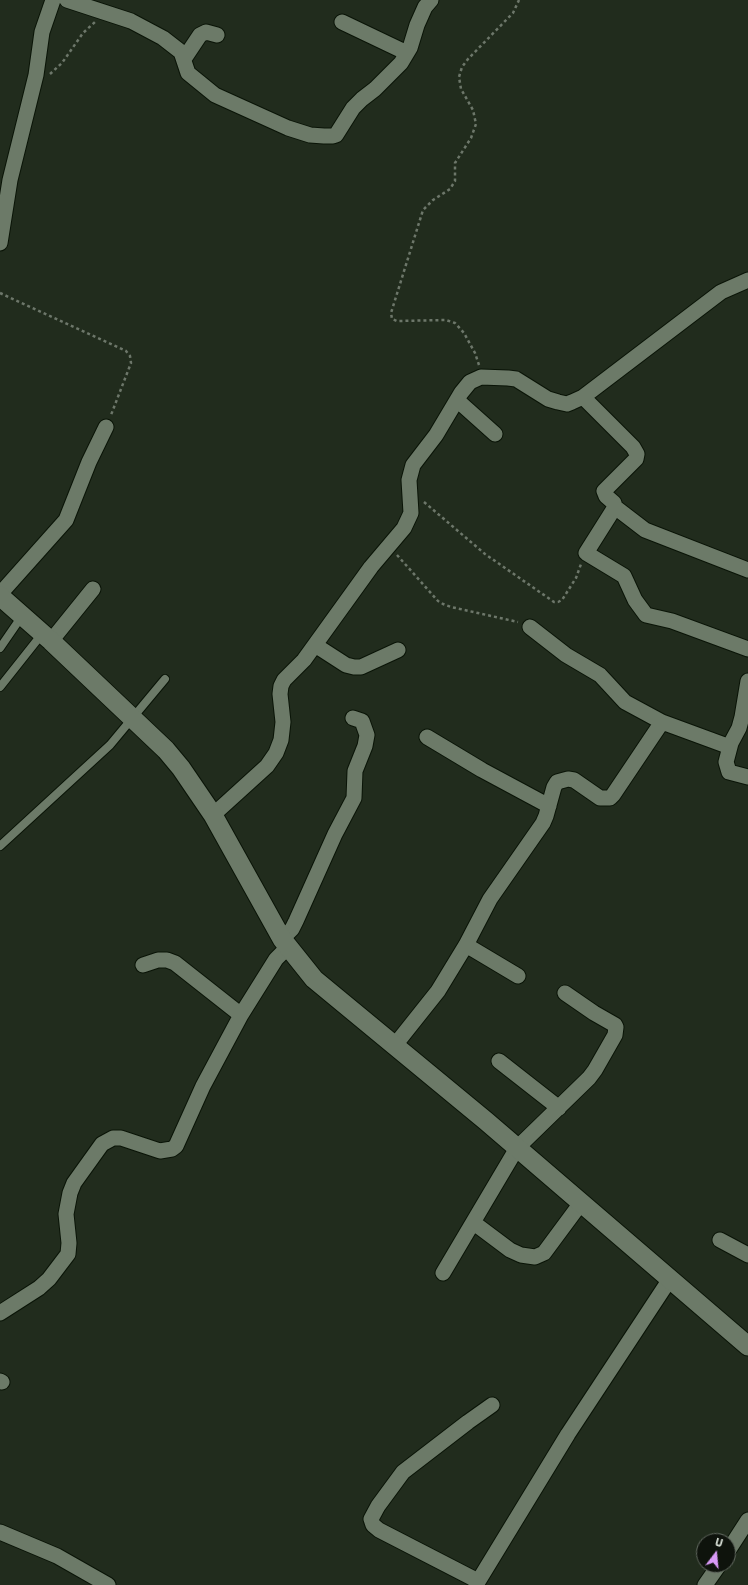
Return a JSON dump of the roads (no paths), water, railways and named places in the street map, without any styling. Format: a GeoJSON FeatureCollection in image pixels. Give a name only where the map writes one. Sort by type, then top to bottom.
{"type":"FeatureCollection","features":[{"type":"Feature","properties":{"kind":"street"},"geometry":{"type":"LineString","coordinates":[[0,243],[10,180],[34,83],[42,32],[53,0]]}},
{"type":"Feature","properties":{"kind":"street"},"geometry":{"type":"LineString","coordinates":[[67,0],[132,21],[152,32],[181,52],[188,73],[215,95],[288,128],[310,135],[333,136],[339,131],[354,108],[362,99],[375,89],[401,63],[408,53],[417,25],[425,7],[431,0]]}},
{"type":"Feature","properties":{"kind":"street"},"geometry":{"type":"LineString","coordinates":[[342,22],[408,53]]}},
{"type":"Feature","properties":{"kind":"street"},"geometry":{"type":"LineString","coordinates":[[184,59],[200,35],[206,32],[217,36]]}},
{"type":"Feature","properties":{"kind":"street"},"geometry":{"type":"LineString","coordinates":[[213,815],[266,766],[276,753],[281,740],[283,722],[280,694],[281,686],[284,680],[304,660],[315,646],[371,567],[409,520],[411,513],[410,472],[413,464],[436,435],[457,400],[470,382],[481,377],[516,379],[548,399],[567,404],[583,397],[721,292],[748,280]]}},
{"type":"Feature","properties":{"kind":"street"},"geometry":{"type":"LineString","coordinates":[[583,397],[633,447],[637,454],[636,459],[604,490],[606,496],[614,503],[616,507],[645,530],[748,570]]}},
{"type":"Feature","properties":{"kind":"street"},"geometry":{"type":"LineString","coordinates":[[457,400],[495,434]]}},
{"type":"Feature","properties":{"kind":"street"},"geometry":{"type":"LineString","coordinates":[[106,427],[89,462],[66,520],[0,595],[47,637],[166,750],[181,768],[213,815],[285,943],[320,984],[518,1148],[748,1346]]}},
{"type":"Feature","properties":{"kind":"street"},"geometry":{"type":"LineString","coordinates":[[616,507],[586,553],[624,576],[632,594],[646,615],[672,621],[748,649]]}},
{"type":"Feature","properties":{"kind":"street"},"geometry":{"type":"LineString","coordinates":[[47,637],[93,589]]}},
{"type":"Feature","properties":{"kind":"street"},"geometry":{"type":"LineString","coordinates":[[530,627],[566,655],[600,675],[625,702],[662,722],[730,748]]}},
{"type":"Feature","properties":{"kind":"street"},"geometry":{"type":"LineString","coordinates":[[315,646],[346,665],[354,667],[361,667],[398,650]]}},
{"type":"Feature","properties":{"kind":"street"},"geometry":{"type":"LineString","coordinates":[[748,681],[742,717],[726,762],[729,772],[748,777]]}},
{"type":"Feature","properties":{"kind":"street"},"geometry":{"type":"LineString","coordinates":[[0,1313],[39,1288],[50,1279],[68,1254],[69,1243],[66,1214],[70,1193],[74,1183],[102,1144],[113,1138],[121,1138],[160,1151],[172,1150],[176,1146],[203,1086],[241,1015],[285,943],[335,834],[354,798],[356,786],[355,771],[365,746],[367,735],[362,721],[353,718]]}},
{"type":"Feature","properties":{"kind":"street"},"geometry":{"type":"LineString","coordinates":[[395,1045],[438,991],[466,945],[490,899],[543,823],[554,787],[557,782],[568,779],[574,780],[600,798],[610,798],[662,722]]}},
{"type":"Feature","properties":{"kind":"street"},"geometry":{"type":"LineString","coordinates":[[427,736],[482,770],[549,806]]}},
{"type":"Feature","properties":{"kind":"street"},"geometry":{"type":"LineString","coordinates":[[466,945],[518,976]]}},
{"type":"Feature","properties":{"kind":"street"},"geometry":{"type":"LineString","coordinates":[[143,965],[158,960],[167,960],[175,963],[241,1015]]}},
{"type":"Feature","properties":{"kind":"street"},"geometry":{"type":"LineString","coordinates":[[443,1273],[518,1148],[595,1070],[616,1031],[615,1024],[594,1013],[565,993]]}},
{"type":"Feature","properties":{"kind":"street"},"geometry":{"type":"LineString","coordinates":[[499,1061],[558,1108]]}},
{"type":"Feature","properties":{"kind":"street"},"geometry":{"type":"LineString","coordinates":[[474,1223],[510,1250],[521,1255],[535,1257],[544,1253],[581,1203]]}},
{"type":"Feature","properties":{"kind":"street"},"geometry":{"type":"LineString","coordinates":[[720,1240],[748,1255]]}},
{"type":"Feature","properties":{"kind":"street"},"geometry":{"type":"LineString","coordinates":[[492,1405],[403,1472],[378,1506],[371,1519],[373,1525],[379,1530],[477,1583],[576,1422],[670,1279]]}},
{"type":"Feature","properties":{"kind":"street"},"geometry":{"type":"LineString","coordinates":[[736,1539],[748,1520]]}},
{"type":"Feature","properties":{"kind":"street"},"geometry":{"type":"LineString","coordinates":[[0,1532],[57,1556],[108,1585]]}},
{"type":"Feature","properties":{"kind":"street"},"geometry":{"type":"LineString","coordinates":[[705,1585],[713,1573]]}},
{"type":"Feature","properties":{"kind":"lane"},"geometry":{"type":"LineString","coordinates":[[0,648],[22,616]]}},
{"type":"Feature","properties":{"kind":"lane"},"geometry":{"type":"LineString","coordinates":[[0,687],[47,637]]}},
{"type":"Feature","properties":{"kind":"lane"},"geometry":{"type":"LineString","coordinates":[[0,846],[110,745],[165,679]]}}]}
